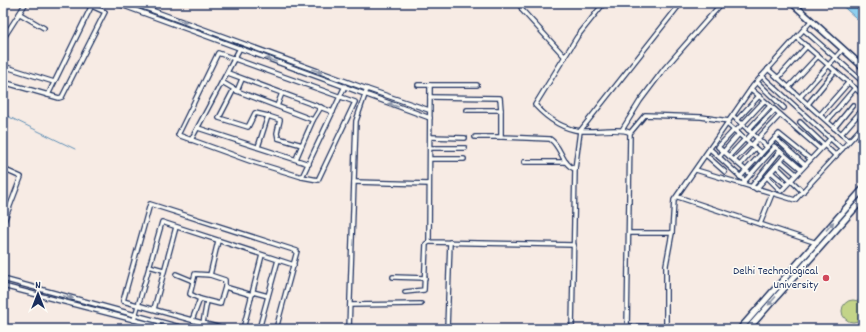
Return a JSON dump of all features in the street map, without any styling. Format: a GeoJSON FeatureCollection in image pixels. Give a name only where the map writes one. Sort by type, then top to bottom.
{"type":"FeatureCollection","features":[{"type":"Feature","properties":{"kind":"street"},"geometry":{"type":"LineString","coordinates":[[3,9],[7,3]]}},
{"type":"Feature","properties":{"kind":"street"},"geometry":{"type":"LineString","coordinates":[[3,39],[26,3]]}},
{"type":"Feature","properties":{"kind":"street"},"geometry":{"type":"LineString","coordinates":[[3,82],[59,98],[62,97],[105,12],[92,4],[85,3]]}},
{"type":"Feature","properties":{"kind":"street"},"geometry":{"type":"LineString","coordinates":[[116,3],[125,5],[132,9],[430,118]]}},
{"type":"Feature","properties":{"kind":"street"},"geometry":{"type":"LineString","coordinates":[[132,9],[133,3],[367,89],[429,110]]}},
{"type":"Feature","properties":{"kind":"street"},"geometry":{"type":"LineString","coordinates":[[520,3],[522,10],[565,57]]}},
{"type":"Feature","properties":{"kind":"street"},"geometry":{"type":"LineString","coordinates":[[604,3],[577,37],[535,105],[552,120],[580,131],[622,130],[627,131],[630,134]]}},
{"type":"Feature","properties":{"kind":"street"},"geometry":{"type":"LineString","coordinates":[[572,329],[574,245],[573,168],[580,131],[681,3]]}},
{"type":"Feature","properties":{"kind":"street"},"geometry":{"type":"LineString","coordinates":[[622,130],[640,101],[664,69],[722,3]]}},
{"type":"Feature","properties":{"kind":"street"},"geometry":{"type":"LineString","coordinates":[[792,3],[863,67]]}},
{"type":"Feature","properties":{"kind":"street"},"geometry":{"type":"LineString","coordinates":[[48,95],[92,4]]}},
{"type":"Feature","properties":{"kind":"street"},"geometry":{"type":"LineString","coordinates":[[20,14],[44,28]]}},
{"type":"Feature","properties":{"kind":"street"},"geometry":{"type":"LineString","coordinates":[[761,153],[736,132],[728,122],[701,117],[645,115],[630,134],[627,328],[666,326],[666,265],[672,234],[674,202],[714,142],[728,122],[733,116],[756,82],[812,20]]}},
{"type":"Feature","properties":{"kind":"street"},"geometry":{"type":"LineString","coordinates":[[804,30],[863,82]]}},
{"type":"Feature","properties":{"kind":"street"},"geometry":{"type":"LineString","coordinates":[[797,38],[863,95]]}},
{"type":"Feature","properties":{"kind":"street"},"geometry":{"type":"LineString","coordinates":[[191,140],[228,73],[242,43]]}},
{"type":"Feature","properties":{"kind":"street"},"geometry":{"type":"LineString","coordinates":[[778,78],[807,46]]}},
{"type":"Feature","properties":{"kind":"street"},"geometry":{"type":"LineString","coordinates":[[800,97],[843,49]]}},
{"type":"Feature","properties":{"kind":"street"},"geometry":{"type":"LineString","coordinates":[[217,53],[341,96],[354,103],[317,181],[179,136],[178,134],[217,53]]}},
{"type":"Feature","properties":{"kind":"street"},"geometry":{"type":"LineString","coordinates":[[789,87],[818,56]]}},
{"type":"Feature","properties":{"kind":"street"},"geometry":{"type":"LineString","coordinates":[[3,66],[54,82]]}},
{"type":"Feature","properties":{"kind":"street"},"geometry":{"type":"LineString","coordinates":[[768,69],[849,142]]}},
{"type":"Feature","properties":{"kind":"street"},"geometry":{"type":"LineString","coordinates":[[808,104],[835,71]]}},
{"type":"Feature","properties":{"kind":"street"},"geometry":{"type":"LineString","coordinates":[[228,73],[333,112]]}},
{"type":"Feature","properties":{"kind":"street"},"geometry":{"type":"LineString","coordinates":[[762,76],[842,149]]}},
{"type":"Feature","properties":{"kind":"street"},"geometry":{"type":"LineString","coordinates":[[242,79],[219,118],[248,127],[255,113],[268,116],[280,120],[277,133],[278,138],[302,145]]}},
{"type":"Feature","properties":{"kind":"street"},"geometry":{"type":"LineString","coordinates":[[222,82],[236,90],[313,120]]}},
{"type":"Feature","properties":{"kind":"street"},"geometry":{"type":"LineString","coordinates":[[302,177],[348,82]]}},
{"type":"Feature","properties":{"kind":"street"},"geometry":{"type":"LineString","coordinates":[[756,82],[784,108]]}},
{"type":"Feature","properties":{"kind":"street"},"geometry":{"type":"LineString","coordinates":[[820,115],[849,82]]}},
{"type":"Feature","properties":{"kind":"street"},"geometry":{"type":"LineString","coordinates":[[418,85],[477,85]]}},
{"type":"Feature","properties":{"kind":"street"},"geometry":{"type":"LineString","coordinates":[[405,292],[424,291],[426,244],[429,242],[430,85]]}},
{"type":"Feature","properties":{"kind":"street"},"geometry":{"type":"LineString","coordinates":[[827,122],[856,88]]}},
{"type":"Feature","properties":{"kind":"street"},"geometry":{"type":"LineString","coordinates":[[350,329],[356,121],[367,89]]}},
{"type":"Feature","properties":{"kind":"street"},"geometry":{"type":"LineString","coordinates":[[751,89],[820,149]]}},
{"type":"Feature","properties":{"kind":"street"},"geometry":{"type":"LineString","coordinates":[[277,106],[282,93]]}},
{"type":"Feature","properties":{"kind":"street"},"geometry":{"type":"LineString","coordinates":[[737,120],[759,96]]}},
{"type":"Feature","properties":{"kind":"street"},"geometry":{"type":"LineString","coordinates":[[430,97],[500,98],[501,137]]}},
{"type":"Feature","properties":{"kind":"street"},"geometry":{"type":"LineString","coordinates":[[719,157],[736,132],[764,101]]}},
{"type":"Feature","properties":{"kind":"street"},"geometry":{"type":"LineString","coordinates":[[834,128],[853,105]]}},
{"type":"Feature","properties":{"kind":"street"},"geometry":{"type":"LineString","coordinates":[[748,130],[770,106]]}},
{"type":"Feature","properties":{"kind":"street"},"geometry":{"type":"LineString","coordinates":[[296,160],[313,120],[321,107]]}},
{"type":"Feature","properties":{"kind":"street"},"geometry":{"type":"LineString","coordinates":[[841,134],[863,109]]}},
{"type":"Feature","properties":{"kind":"street"},"geometry":{"type":"LineString","coordinates":[[467,110],[501,110]]}},
{"type":"Feature","properties":{"kind":"street"},"geometry":{"type":"LineString","coordinates":[[729,156],[775,110]]}},
{"type":"Feature","properties":{"kind":"street"},"geometry":{"type":"LineString","coordinates":[[734,160],[752,145],[780,115]]}},
{"type":"Feature","properties":{"kind":"street"},"geometry":{"type":"LineString","coordinates":[[258,147],[268,116]]}},
{"type":"Feature","properties":{"kind":"street"},"geometry":{"type":"LineString","coordinates":[[733,116],[767,147]]}},
{"type":"Feature","properties":{"kind":"street"},"geometry":{"type":"LineString","coordinates":[[800,122],[836,156]]}},
{"type":"Feature","properties":{"kind":"street"},"geometry":{"type":"LineString","coordinates":[[696,170],[743,183],[780,197],[795,200],[863,126]]}},
{"type":"Feature","properties":{"kind":"street"},"geometry":{"type":"LineString","coordinates":[[198,128],[309,164]]}},
{"type":"Feature","properties":{"kind":"street"},"geometry":{"type":"LineString","coordinates":[[718,147],[736,132]]}},
{"type":"Feature","properties":{"kind":"street"},"geometry":{"type":"LineString","coordinates":[[740,177],[770,143],[781,134],[810,159]]}},
{"type":"Feature","properties":{"kind":"street"},"geometry":{"type":"LineString","coordinates":[[430,137],[465,138]]}},
{"type":"Feature","properties":{"kind":"street"},"geometry":{"type":"LineString","coordinates":[[475,137],[550,139],[554,142],[566,162],[573,168]]}},
{"type":"Feature","properties":{"kind":"street"},"geometry":{"type":"LineString","coordinates":[[775,138],[805,164]]}},
{"type":"Feature","properties":{"kind":"street"},"geometry":{"type":"LineString","coordinates":[[780,197],[781,190],[831,138]]}},
{"type":"Feature","properties":{"kind":"street"},"geometry":{"type":"LineString","coordinates":[[714,142],[750,174]]}},
{"type":"Feature","properties":{"kind":"street"},"geometry":{"type":"LineString","coordinates":[[770,143],[800,169]]}},
{"type":"Feature","properties":{"kind":"street"},"geometry":{"type":"LineString","coordinates":[[740,165],[752,145]]}},
{"type":"Feature","properties":{"kind":"street"},"geometry":{"type":"LineString","coordinates":[[743,183],[775,147]]}},
{"type":"Feature","properties":{"kind":"street"},"geometry":{"type":"LineString","coordinates":[[430,148],[465,148]]}},
{"type":"Feature","properties":{"kind":"street"},"geometry":{"type":"LineString","coordinates":[[710,149],[740,177],[743,183]]}},
{"type":"Feature","properties":{"kind":"street"},"geometry":{"type":"LineString","coordinates":[[751,187],[780,151]]}},
{"type":"Feature","properties":{"kind":"street"},"geometry":{"type":"LineString","coordinates":[[706,155],[725,172]]}},
{"type":"Feature","properties":{"kind":"street"},"geometry":{"type":"LineString","coordinates":[[756,189],[785,156]]}},
{"type":"Feature","properties":{"kind":"street"},"geometry":{"type":"LineString","coordinates":[[430,159],[464,159]]}},
{"type":"Feature","properties":{"kind":"street"},"geometry":{"type":"LineString","coordinates":[[781,161],[796,174]]}},
{"type":"Feature","properties":{"kind":"street"},"geometry":{"type":"LineString","coordinates":[[524,162],[566,162]]}},
{"type":"Feature","properties":{"kind":"street"},"geometry":{"type":"LineString","coordinates":[[776,166],[803,192]]}},
{"type":"Feature","properties":{"kind":"street"},"geometry":{"type":"LineString","coordinates":[[3,169],[21,177],[3,224]]}},
{"type":"Feature","properties":{"kind":"street"},"geometry":{"type":"LineString","coordinates":[[771,172],[786,185]]}},
{"type":"Feature","properties":{"kind":"street"},"geometry":{"type":"LineString","coordinates":[[767,177],[781,190]]}},
{"type":"Feature","properties":{"kind":"street"},"geometry":{"type":"LineString","coordinates":[[354,182],[429,184]]}},
{"type":"Feature","properties":{"kind":"street"},"geometry":{"type":"LineString","coordinates":[[740,329],[863,189]]}},
{"type":"Feature","properties":{"kind":"street"},"geometry":{"type":"LineString","coordinates":[[760,224],[772,194]]}},
{"type":"Feature","properties":{"kind":"street"},"geometry":{"type":"LineString","coordinates":[[678,197],[816,242],[822,246]]}},
{"type":"Feature","properties":{"kind":"street"},"geometry":{"type":"LineString","coordinates":[[748,329],[863,199]]}},
{"type":"Feature","properties":{"kind":"street"},"geometry":{"type":"LineString","coordinates":[[224,329],[122,300],[150,204],[295,250],[297,253],[276,329]]}},
{"type":"Feature","properties":{"kind":"street"},"geometry":{"type":"LineString","coordinates":[[134,320],[161,223],[294,265]]}},
{"type":"Feature","properties":{"kind":"street"},"geometry":{"type":"LineString","coordinates":[[154,310],[176,227]]}},
{"type":"Feature","properties":{"kind":"street"},"geometry":{"type":"LineString","coordinates":[[629,233],[672,234]]}},
{"type":"Feature","properties":{"kind":"street"},"geometry":{"type":"LineString","coordinates":[[210,274],[218,241]]}},
{"type":"Feature","properties":{"kind":"street"},"geometry":{"type":"LineString","coordinates":[[429,242],[574,245]]}},
{"type":"Feature","properties":{"kind":"street"},"geometry":{"type":"LineString","coordinates":[[447,329],[450,242]]}},
{"type":"Feature","properties":{"kind":"street"},"geometry":{"type":"LineString","coordinates":[[243,329],[262,255]]}},
{"type":"Feature","properties":{"kind":"street"},"geometry":{"type":"LineString","coordinates":[[259,329],[278,260]]}},
{"type":"Feature","properties":{"kind":"street"},"geometry":{"type":"LineString","coordinates":[[149,266],[164,270]]}},
{"type":"Feature","properties":{"kind":"street"},"geometry":{"type":"LineString","coordinates":[[196,273],[210,274],[225,280],[225,288],[220,304],[200,299],[190,294],[193,281],[196,273]]}},
{"type":"Feature","properties":{"kind":"street"},"geometry":{"type":"LineString","coordinates":[[176,274],[193,281]]}},
{"type":"Feature","properties":{"kind":"street"},"geometry":{"type":"LineString","coordinates":[[393,277],[425,278]]}},
{"type":"Feature","properties":{"kind":"street"},"geometry":{"type":"LineString","coordinates":[[3,279],[135,315],[170,328]]}},
{"type":"Feature","properties":{"kind":"street"},"geometry":{"type":"LineString","coordinates":[[3,286],[134,320],[170,328],[186,329]]}},
{"type":"Feature","properties":{"kind":"street"},"geometry":{"type":"LineString","coordinates":[[225,288],[268,296]]}},
{"type":"Feature","properties":{"kind":"street"},"geometry":{"type":"LineString","coordinates":[[192,320],[200,299]]}},
{"type":"Feature","properties":{"kind":"street"},"geometry":{"type":"LineString","coordinates":[[203,323],[207,301]]}},
{"type":"Feature","properties":{"kind":"street"},"geometry":{"type":"LineString","coordinates":[[350,305],[421,304]]}},
{"type":"Feature","properties":{"kind":"green space"},"geometry":{"type":"Polygon","coordinates":[[[849,300],[857,300],[864,307],[864,315],[857,322],[849,322],[842,315],[842,307],[849,300]]]}},
{"type":"Feature","properties":{"kind":"water"},"geometry":{"type":"Polygon","coordinates":[[[839,3],[858,3],[863,7],[863,24],[839,3]]]}},
{"type":"Feature","properties":{"kind":"waterway"},"geometry":{"type":"LineString","coordinates":[[3,114],[75,149]]}},
{"type":"Feature","properties":{"kind":"place","name":"Delhi Technological University"},"geometry":{"type":"Point","coordinates":[826,278]}}]}
